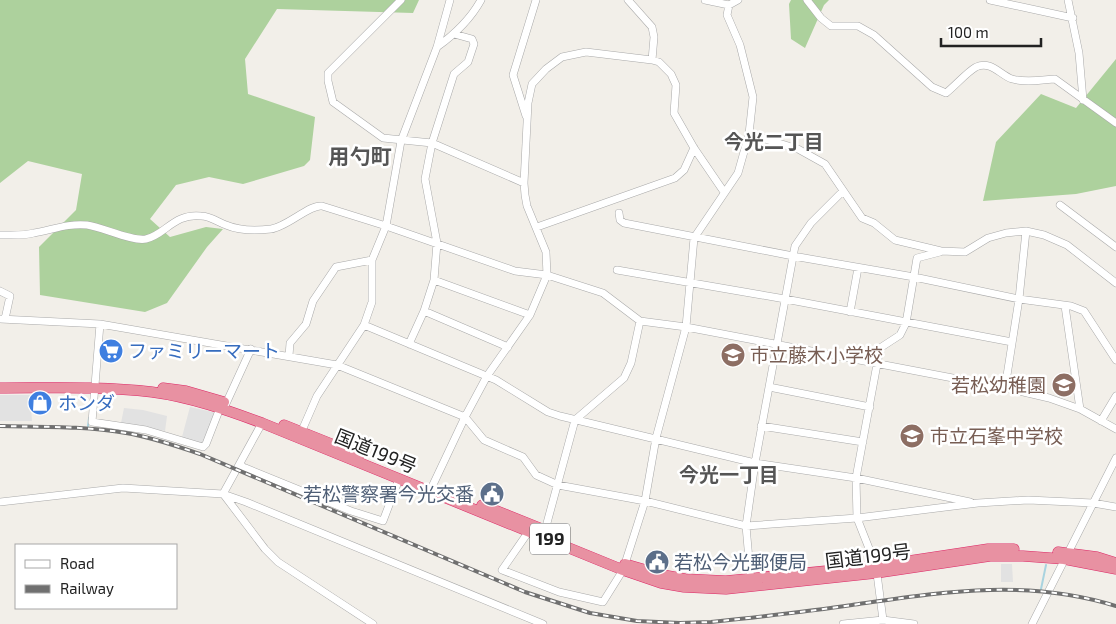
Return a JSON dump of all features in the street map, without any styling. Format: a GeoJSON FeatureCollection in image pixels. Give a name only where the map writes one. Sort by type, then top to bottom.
{"type":"FeatureCollection","features":[{"type":"Feature","properties":{"kind":"highway","name":"国道199号"},"geometry":{"type":"LineString","coordinates":[[0,382],[96,384],[154,392],[224,407],[300,435],[544,533],[661,583],[684,587],[726,589],[751,583],[990,556],[1097,557],[1116,562]]}},
{"type":"Feature","properties":{"kind":"highway","name":"国道199号"},"geometry":{"type":"LineString","coordinates":[[0,388],[96,384]]}},
{"type":"Feature","properties":{"kind":"highway","name":"国道199号"},"geometry":{"type":"LineString","coordinates":[[224,407],[262,423],[300,435],[399,479],[432,488],[529,531],[544,533]]}},
{"type":"Feature","properties":{"kind":"highway","name":"国道199号"},"geometry":{"type":"LineString","coordinates":[[1066,556],[1116,570]]}},
{"type":"Feature","properties":{"kind":"street"},"geometry":{"type":"LineString","coordinates":[[401,0],[328,73],[333,102],[383,138],[401,141],[432,142],[524,183]]}},
{"type":"Feature","properties":{"kind":"street"},"geometry":{"type":"LineString","coordinates":[[300,435],[317,396],[364,325],[372,302],[372,260],[386,226],[401,141],[437,47],[450,0]]}},
{"type":"Feature","properties":{"kind":"street"},"geometry":{"type":"LineString","coordinates":[[437,47],[467,21],[481,0]]}},
{"type":"Feature","properties":{"kind":"street"},"geometry":{"type":"LineString","coordinates":[[527,122],[513,75],[536,0]]}},
{"type":"Feature","properties":{"kind":"street"},"geometry":{"type":"LineString","coordinates":[[628,0],[652,27],[654,37],[652,60]]}},
{"type":"Feature","properties":{"kind":"street"},"geometry":{"type":"LineString","coordinates":[[705,0],[729,5],[738,0]]}},
{"type":"Feature","properties":{"kind":"street"},"geometry":{"type":"LineString","coordinates":[[990,0],[1073,18]]}},
{"type":"Feature","properties":{"kind":"street"},"geometry":{"type":"LineString","coordinates":[[1068,0],[1079,53],[1083,100]]}},
{"type":"Feature","properties":{"kind":"street"},"geometry":{"type":"LineString","coordinates":[[811,2],[822,18],[831,26],[858,26],[874,35],[932,87],[946,93],[977,67],[987,65],[1011,79],[1028,81],[1055,79],[1116,123]]}},
{"type":"Feature","properties":{"kind":"street"},"geometry":{"type":"LineString","coordinates":[[529,531],[502,570],[559,592],[602,602],[624,567],[645,501],[656,438],[686,327],[694,238],[738,173],[749,134],[752,90],[740,45],[726,15],[729,5]]}},
{"type":"Feature","properties":{"kind":"street"},"geometry":{"type":"LineString","coordinates":[[410,344],[424,311],[434,280],[437,243],[425,179],[432,142],[454,74],[468,62],[474,44],[472,39],[454,34]]}},
{"type":"Feature","properties":{"kind":"street"},"geometry":{"type":"LineString","coordinates":[[432,488],[465,417],[487,376],[530,315],[547,276],[546,252],[527,206],[524,183],[528,104],[532,84],[546,68],[562,57],[586,52],[660,62],[676,85],[674,113],[694,148],[724,192]]}},
{"type":"Feature","properties":{"kind":"street"},"geometry":{"type":"LineString","coordinates":[[749,134],[798,149],[818,158],[825,164],[862,218],[874,223],[895,240],[941,251],[965,252],[988,238],[1006,233],[1026,231],[1044,235],[1067,245],[1116,283]]}},
{"type":"Feature","properties":{"kind":"street"},"geometry":{"type":"LineString","coordinates":[[537,228],[675,178],[684,170],[694,148]]}},
{"type":"Feature","properties":{"kind":"street"},"geometry":{"type":"LineString","coordinates":[[751,583],[746,526],[754,463],[795,246],[805,229],[843,191]]}},
{"type":"Feature","properties":{"kind":"street"},"geometry":{"type":"LineString","coordinates":[[0,235],[32,234],[71,224],[88,225],[144,240],[154,236],[174,222],[188,217],[201,216],[244,230],[273,229],[288,223],[318,205],[437,243],[514,271],[547,276],[603,293],[640,321],[686,327],[1005,388],[1048,398],[1080,409],[1116,429]]}},
{"type":"Feature","properties":{"kind":"street"},"geometry":{"type":"LineString","coordinates":[[1060,205],[1116,246]]}},
{"type":"Feature","properties":{"kind":"street"},"geometry":{"type":"LineString","coordinates":[[619,213],[620,220],[624,223],[694,238],[914,277],[1019,299],[1071,306],[1084,312],[1116,360]]}},
{"type":"Feature","properties":{"kind":"street"},"geometry":{"type":"LineString","coordinates":[[1005,388],[1019,299],[1026,231]]}},
{"type":"Feature","properties":{"kind":"street"},"geometry":{"type":"LineString","coordinates":[[883,620],[876,569],[857,518],[856,478],[880,348],[900,335],[906,323],[918,258],[941,251]]}},
{"type":"Feature","properties":{"kind":"street"},"geometry":{"type":"LineString","coordinates":[[289,356],[290,343],[306,324],[313,301],[336,267],[372,260]]}},
{"type":"Feature","properties":{"kind":"street"},"geometry":{"type":"LineString","coordinates":[[850,312],[858,268]]}},
{"type":"Feature","properties":{"kind":"street"},"geometry":{"type":"LineString","coordinates":[[617,270],[785,299],[1012,342]]}},
{"type":"Feature","properties":{"kind":"street"},"geometry":{"type":"LineString","coordinates":[[434,280],[530,315]]}},
{"type":"Feature","properties":{"kind":"street"},"geometry":{"type":"LineString","coordinates":[[0,290],[10,296],[3,319],[100,324],[337,365],[465,417],[484,440],[523,457],[536,475],[558,485],[645,501],[746,526],[857,518],[978,503],[1028,500],[1093,503],[1116,507]]}},
{"type":"Feature","properties":{"kind":"street"},"geometry":{"type":"LineString","coordinates":[[1065,306],[1080,409]]}},
{"type":"Feature","properties":{"kind":"street"},"geometry":{"type":"LineString","coordinates":[[424,311],[508,347]]}},
{"type":"Feature","properties":{"kind":"street"},"geometry":{"type":"LineString","coordinates":[[544,533],[576,420],[624,378],[631,363],[640,321]]}},
{"type":"Feature","properties":{"kind":"street"},"geometry":{"type":"LineString","coordinates":[[100,324],[92,422],[146,430],[203,446],[206,444],[251,349]]}},
{"type":"Feature","properties":{"kind":"street"},"geometry":{"type":"LineString","coordinates":[[364,325],[496,380],[548,412],[754,463],[856,478],[978,503]]}},
{"type":"Feature","properties":{"kind":"street"},"geometry":{"type":"LineString","coordinates":[[769,387],[870,407]]}},
{"type":"Feature","properties":{"kind":"street"},"geometry":{"type":"LineString","coordinates":[[1101,421],[1116,396]]}},
{"type":"Feature","properties":{"kind":"street"},"geometry":{"type":"LineString","coordinates":[[223,494],[262,423]]}},
{"type":"Feature","properties":{"kind":"street"},"geometry":{"type":"LineString","coordinates":[[762,426],[863,442]]}},
{"type":"Feature","properties":{"kind":"street"},"geometry":{"type":"LineString","coordinates":[[1032,624],[1116,458]]}},
{"type":"Feature","properties":{"kind":"street"},"geometry":{"type":"LineString","coordinates":[[240,464],[243,467],[351,511],[383,521],[399,479]]}},
{"type":"Feature","properties":{"kind":"street"},"geometry":{"type":"LineString","coordinates":[[0,502],[123,488],[223,494],[543,624]]}},
{"type":"Feature","properties":{"kind":"street"},"geometry":{"type":"LineString","coordinates":[[223,494],[265,549],[278,562],[373,624]]}},
{"type":"Feature","properties":{"kind":"street"},"geometry":{"type":"LineString","coordinates":[[843,624],[883,620],[914,624]]}},
{"type":"Feature","properties":{"kind":"shaded area"},"geometry":{"type":"Polygon","coordinates":[[[0,395],[30,395],[32,421],[0,421],[0,395]]]}},
{"type":"Feature","properties":{"kind":"shaded area"},"geometry":{"type":"Polygon","coordinates":[[[190,407],[217,413],[205,443],[201,444],[182,437],[190,407]]]}},
{"type":"Feature","properties":{"kind":"shaded area"},"geometry":{"type":"Polygon","coordinates":[[[124,408],[143,410],[167,416],[165,431],[121,423],[124,408]]]}},
{"type":"Feature","properties":{"kind":"shaded area"},"geometry":{"type":"Polygon","coordinates":[[[342,485],[349,488],[342,505],[335,502],[342,485]]]}},
{"type":"Feature","properties":{"kind":"shaded area"},"geometry":{"type":"Polygon","coordinates":[[[1001,564],[1012,564],[1013,582],[1001,582],[1001,564]]]}},
{"type":"Feature","properties":{"kind":"green space"},"geometry":{"type":"Polygon","coordinates":[[[0,0],[419,0],[413,13],[277,9],[245,59],[248,94],[315,117],[310,160],[304,166],[243,184],[209,177],[176,185],[150,219],[170,237],[206,227],[223,229],[207,247],[167,303],[145,312],[40,295],[39,247],[76,210],[82,174],[28,161],[0,183],[0,0]]]}},
{"type":"Feature","properties":{"kind":"green space"},"geometry":{"type":"Polygon","coordinates":[[[791,0],[829,0],[824,5],[805,48],[791,39],[789,4],[791,0]]]}},
{"type":"Feature","properties":{"kind":"green space"},"geometry":{"type":"Polygon","coordinates":[[[1116,59],[1116,186],[1076,194],[983,201],[996,142],[1041,94],[1076,108],[1116,59]]]}},
{"type":"Feature","properties":{"kind":"waterway"},"geometry":{"type":"LineString","coordinates":[[88,426],[89,418]]}},
{"type":"Feature","properties":{"kind":"waterway"},"geometry":{"type":"LineString","coordinates":[[1041,589],[1046,565]]}},
{"type":"Feature","properties":{"kind":"railway"},"geometry":{"type":"LineString","coordinates":[[0,426],[95,429],[135,435],[163,442],[200,454],[525,592],[590,613],[637,621],[711,622],[952,592],[984,590],[1049,592],[1082,597],[1116,606]]}},
{"type":"Feature","properties":{"kind":"place","name":"ファミリーマート"},"geometry":{"type":"Point","coordinates":[111,351]}},
{"type":"Feature","properties":{"kind":"place","name":"市立藤木小学校"},"geometry":{"type":"Point","coordinates":[733,355]}},
{"type":"Feature","properties":{"kind":"place","name":"若松幼稚園"},"geometry":{"type":"Point","coordinates":[1064,385]}},
{"type":"Feature","properties":{"kind":"place","name":"ホンダ"},"geometry":{"type":"Point","coordinates":[40,403]}},
{"type":"Feature","properties":{"kind":"place","name":"市立石峯中学校"},"geometry":{"type":"Point","coordinates":[912,436]}},
{"type":"Feature","properties":{"kind":"place","name":"若松警察署今光交番"},"geometry":{"type":"Point","coordinates":[492,494]}},
{"type":"Feature","properties":{"kind":"place","name":"若松今光郵便局"},"geometry":{"type":"Point","coordinates":[657,562]}},
{"type":"Feature","properties":{"kind":"district","name":"今光二丁目"},"geometry":{"type":"Point","coordinates":[774,142]}},
{"type":"Feature","properties":{"kind":"district","name":"用勺町"},"geometry":{"type":"Point","coordinates":[360,157]}},
{"type":"Feature","properties":{"kind":"district","name":"今光一丁目"},"geometry":{"type":"Point","coordinates":[729,475]}}]}
